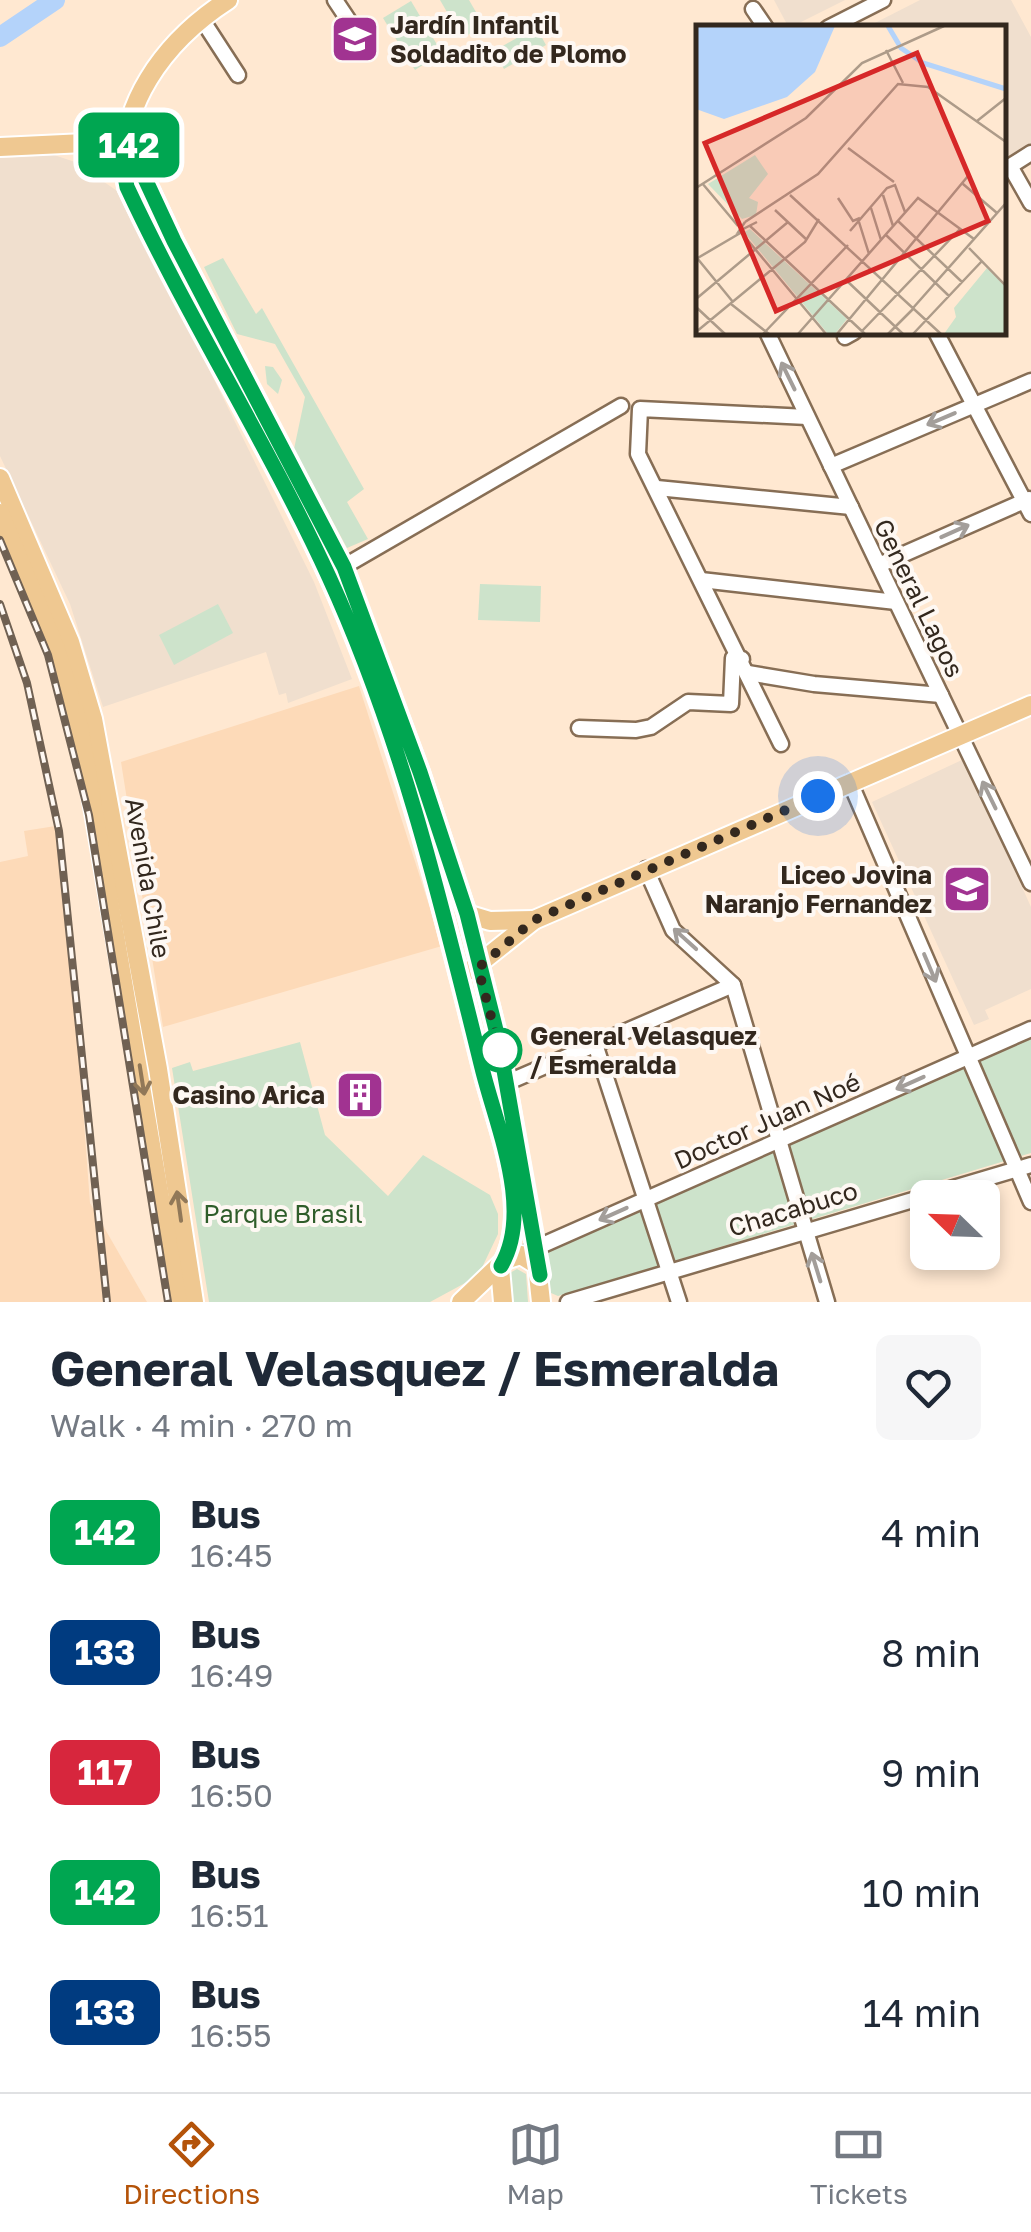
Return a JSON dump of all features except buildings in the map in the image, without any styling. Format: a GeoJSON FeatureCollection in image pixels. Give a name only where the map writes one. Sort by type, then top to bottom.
{"type":"FeatureCollection","features":[{"type":"Feature","properties":{"kind":"main road"},"geometry":{"type":"LineString","coordinates":[[228,0],[201,18],[159,61],[133,116],[123,166],[127,187],[330,580],[408,784],[506,1083],[528,1252],[542,1292]]}},
{"type":"Feature","properties":{"kind":"main road"},"geometry":{"type":"LineString","coordinates":[[0,146],[127,140]]}},
{"type":"Feature","properties":{"kind":"main road"},"geometry":{"type":"LineString","coordinates":[[127,140],[174,241],[344,567],[467,914],[470,971],[511,1190],[512,1242],[500,1267],[503,1302]]}},
{"type":"Feature","properties":{"kind":"main road","name":"Avenida Chile"},"geometry":{"type":"LineString","coordinates":[[0,478],[67,658]]}},
{"type":"Feature","properties":{"kind":"main road","name":"Avenida Chile"},"geometry":{"type":"LineString","coordinates":[[0,513],[94,718],[144,1042],[178,1302]]}},
{"type":"Feature","properties":{"kind":"main road"},"geometry":{"type":"LineString","coordinates":[[470,971],[534,920],[1031,705]]}},
{"type":"Feature","properties":{"kind":"main road"},"geometry":{"type":"LineString","coordinates":[[467,914],[490,921],[534,920]]}},
{"type":"Feature","properties":{"kind":"main road","name":"Avenida Chile"},"geometry":{"type":"LineString","coordinates":[[144,1042],[194,1302]]}},
{"type":"Feature","properties":{"kind":"main road"},"geometry":{"type":"LineString","coordinates":[[461,1302],[500,1267],[528,1252]]}},
{"type":"Feature","properties":{"kind":"street"},"geometry":{"type":"LineString","coordinates":[[334,0],[351,24]]}},
{"type":"Feature","properties":{"kind":"street"},"geometry":{"type":"LineString","coordinates":[[834,25],[883,0]]}},
{"type":"Feature","properties":{"kind":"street"},"geometry":{"type":"LineString","coordinates":[[754,9],[764,25]]}},
{"type":"Feature","properties":{"kind":"street"},"geometry":{"type":"LineString","coordinates":[[201,18],[238,75]]}},
{"type":"Feature","properties":{"kind":"street"},"geometry":{"type":"LineString","coordinates":[[1031,153],[1007,168],[1031,203]]}},
{"type":"Feature","properties":{"kind":"street","name":"General Lagos"},"geometry":{"type":"LineString","coordinates":[[768,335],[1029,873]]}},
{"type":"Feature","properties":{"kind":"street"},"geometry":{"type":"LineString","coordinates":[[878,565],[1029,504],[938,335]]}},
{"type":"Feature","properties":{"kind":"street"},"geometry":{"type":"LineString","coordinates":[[831,466],[1031,381]]}},
{"type":"Feature","properties":{"kind":"street"},"geometry":{"type":"LineString","coordinates":[[344,567],[621,406]]}},
{"type":"Feature","properties":{"kind":"street"},"geometry":{"type":"LineString","coordinates":[[780,744],[638,454],[640,409],[808,416]]}},
{"type":"Feature","properties":{"kind":"street"},"geometry":{"type":"LineString","coordinates":[[657,488],[851,507]]}},
{"type":"Feature","properties":{"kind":"street"},"geometry":{"type":"LineString","coordinates":[[701,580],[896,602]]}},
{"type":"Feature","properties":{"kind":"street"},"geometry":{"type":"LineString","coordinates":[[580,728],[636,730],[651,727],[688,702],[730,704],[733,658],[745,666],[814,684],[941,695]]}},
{"type":"Feature","properties":{"kind":"street"},"geometry":{"type":"LineString","coordinates":[[850,782],[968,1057],[1024,1167],[1031,1202]]}},
{"type":"Feature","properties":{"kind":"street"},"geometry":{"type":"LineString","coordinates":[[646,869],[673,930],[733,985],[827,1302]]}},
{"type":"Feature","properties":{"kind":"street"},"geometry":{"type":"LineString","coordinates":[[506,1083],[733,985]]}},
{"type":"Feature","properties":{"kind":"street","name":"Doctor Juan Noé"},"geometry":{"type":"LineString","coordinates":[[528,1252],[1031,1029]]}},
{"type":"Feature","properties":{"kind":"street"},"geometry":{"type":"LineString","coordinates":[[595,1044],[679,1302]]}},
{"type":"Feature","properties":{"kind":"street","name":"Chacabuco"},"geometry":{"type":"LineString","coordinates":[[568,1302],[1024,1167]]}},
{"type":"Feature","properties":{"kind":"shaded area"},"geometry":{"type":"Polygon","coordinates":[[[774,0],[845,0],[795,25],[787,25],[774,0]]]}},
{"type":"Feature","properties":{"kind":"shaded area"},"geometry":{"type":"Polygon","coordinates":[[[920,0],[1011,0],[1031,37],[1031,144],[1006,159],[1006,25],[871,25],[920,0]]]}},
{"type":"Feature","properties":{"kind":"shaded area"},"geometry":{"type":"Polygon","coordinates":[[[54,155],[75,162],[123,195],[314,582],[352,679],[288,703],[286,693],[279,695],[266,652],[103,707],[70,604],[0,456],[0,158],[54,155]]]}},
{"type":"Feature","properties":{"kind":"shaded area"},"geometry":{"type":"Polygon","coordinates":[[[359,686],[442,946],[163,1027],[121,762],[359,686]]]}},
{"type":"Feature","properties":{"kind":"shaded area"},"geometry":{"type":"Polygon","coordinates":[[[964,759],[1031,907],[1031,989],[985,1010],[989,1019],[974,1025],[872,802],[964,759]]]}},
{"type":"Feature","properties":{"kind":"shaded area"},"geometry":{"type":"Polygon","coordinates":[[[62,825],[90,1203],[147,1302],[0,1302],[0,862],[28,856],[24,831],[62,825]]]}},
{"type":"Feature","properties":{"kind":"green space"},"geometry":{"type":"Polygon","coordinates":[[[440,0],[469,0],[484,26],[462,38],[440,0]]]}},
{"type":"Feature","properties":{"kind":"green space"},"geometry":{"type":"Polygon","coordinates":[[[411,1],[442,53],[415,70],[383,18],[411,1]]]}},
{"type":"Feature","properties":{"kind":"green space"},"geometry":{"type":"Polygon","coordinates":[[[536,27],[546,45],[504,69],[494,51],[536,27]]]}},
{"type":"Feature","properties":{"kind":"green space"},"geometry":{"type":"Polygon","coordinates":[[[223,258],[256,314],[262,308],[364,489],[347,502],[368,539],[347,548],[294,449],[305,397],[275,344],[237,334],[204,267],[223,258]]]}},
{"type":"Feature","properties":{"kind":"green space"},"geometry":{"type":"Polygon","coordinates":[[[265,366],[273,367],[282,380],[278,394],[267,384],[265,366]]]}},
{"type":"Feature","properties":{"kind":"green space"},"geometry":{"type":"Polygon","coordinates":[[[480,584],[541,586],[540,622],[478,620],[480,584]]]}},
{"type":"Feature","properties":{"kind":"green space"},"geometry":{"type":"Polygon","coordinates":[[[218,604],[233,633],[174,665],[159,635],[218,604]]]}},
{"type":"Feature","properties":{"kind":"green space"},"geometry":{"type":"Polygon","coordinates":[[[1031,1037],[1031,1153],[942,1180],[910,1180],[910,1190],[558,1296],[551,1293],[545,1258],[550,1250],[1031,1037]]]}},
{"type":"Feature","properties":{"kind":"green space","name":"Parque Brasil"},"geometry":{"type":"Polygon","coordinates":[[[300,1042],[325,1135],[388,1196],[423,1155],[490,1195],[498,1214],[498,1234],[478,1276],[430,1302],[209,1302],[172,1068],[190,1062],[193,1071],[300,1042]]]}},
{"type":"Feature","properties":{"kind":"green space"},"geometry":{"type":"Polygon","coordinates":[[[517,1269],[526,1274],[528,1302],[511,1302],[508,1274],[517,1269]]]}},
{"type":"Feature","properties":{"kind":"waterway"},"geometry":{"type":"LineString","coordinates":[[0,37],[55,0]]}},
{"type":"Feature","properties":{"kind":"railway"},"geometry":{"type":"LineString","coordinates":[[0,540],[48,655],[89,815],[168,1302]]}},
{"type":"Feature","properties":{"kind":"railway"},"geometry":{"type":"LineString","coordinates":[[0,604],[27,683],[59,831],[107,1302]]}},
{"type":"Feature","properties":{"kind":"bus line","name":"142"},"geometry":{"type":"LineString","coordinates":[[501,1266],[510,1251],[514,1229],[511,1190],[461,974],[408,784],[329,576],[127,187],[123,166],[127,140],[174,241],[344,567],[420,772],[467,914],[499,1042],[540,1275]]}},
{"type":"Feature","properties":{"kind":"place","name":"Jardín Infantil Soldadito de Plomo"},"geometry":{"type":"Point","coordinates":[355,39]}},
{"type":"Feature","properties":{"kind":"place","name":"Liceo Jovina Naranjo Fernandez"},"geometry":{"type":"Point","coordinates":[967,889]}},
{"type":"Feature","properties":{"kind":"place","name":"General Velasquez / Esmeralda"},"geometry":{"type":"Point","coordinates":[500,1050]}},
{"type":"Feature","properties":{"kind":"place","name":"Casino Arica"},"geometry":{"type":"Point","coordinates":[360,1095]}},
{"type":"Feature","properties":{"kind":"route"},"geometry":{"type":"LineString","coordinates":[[500,1050],[478,968],[534,920],[818,796]]}}]}
